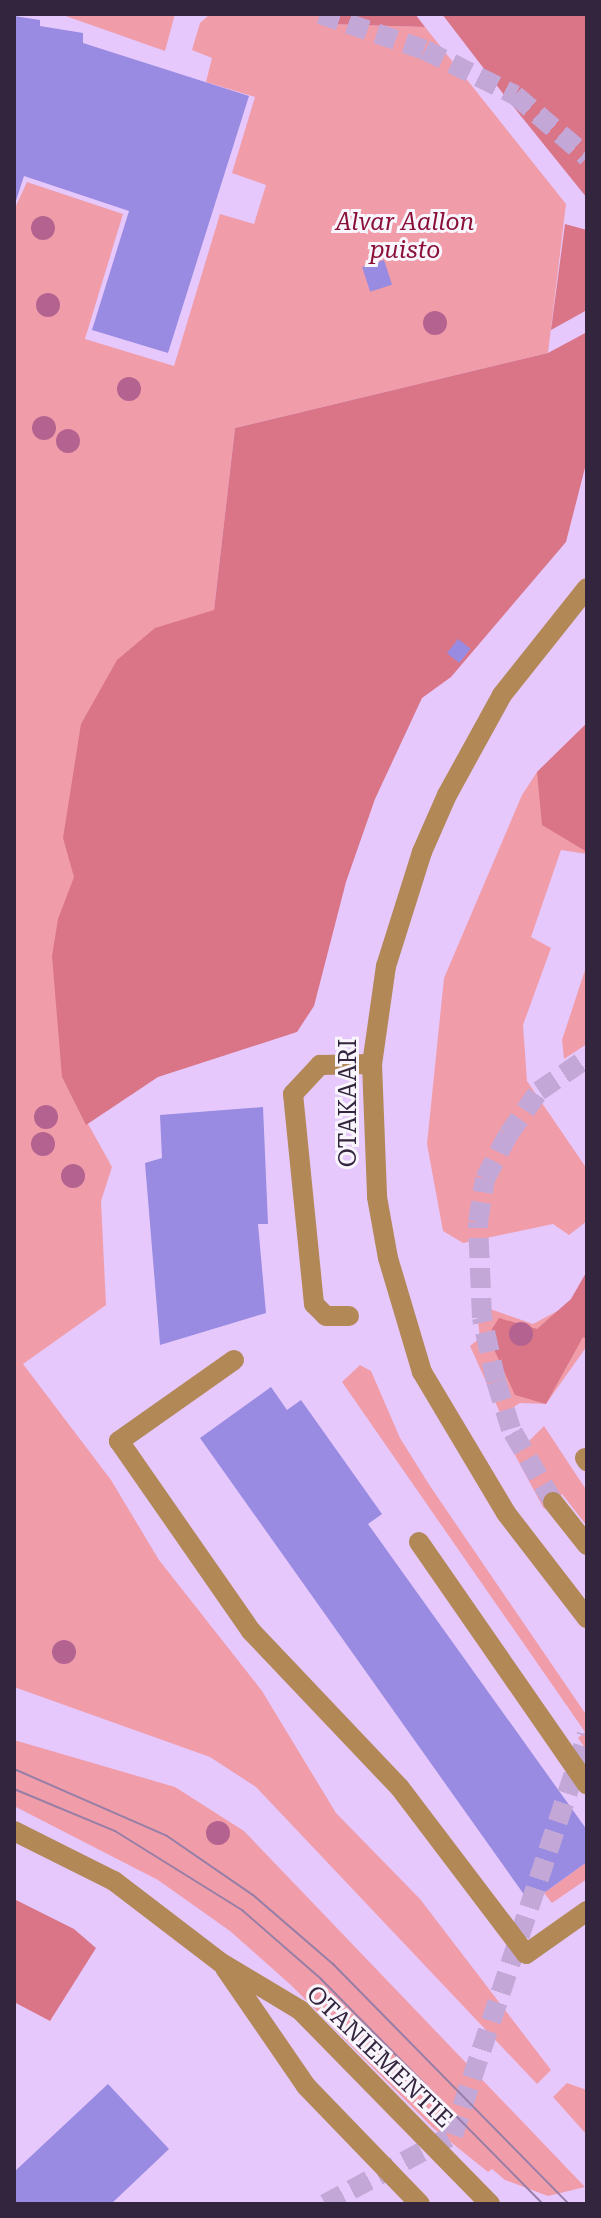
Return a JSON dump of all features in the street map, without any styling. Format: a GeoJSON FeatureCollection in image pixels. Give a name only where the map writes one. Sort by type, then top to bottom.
{"type":"FeatureCollection","features":[{"type":"Feature","properties":{"kind":"street","name":"OTAKAARI"},"geometry":{"type":"LineString","coordinates":[[587,588],[502,695],[447,795],[422,852],[386,966],[372,1064],[377,1197],[388,1258],[422,1372],[506,1513],[587,1618]]}},
{"type":"Feature","properties":{"kind":"street"},"geometry":{"type":"LineString","coordinates":[[349,1316],[326,1316],[314,1304],[293,1094],[320,1065],[372,1064]]}},
{"type":"Feature","properties":{"kind":"street"},"geometry":{"type":"LineString","coordinates":[[234,1360],[119,1441],[251,1631],[400,1788],[526,1954],[587,1911]]}},
{"type":"Feature","properties":{"kind":"street"},"geometry":{"type":"LineString","coordinates":[[553,1502],[587,1545]]}},
{"type":"Feature","properties":{"kind":"street"},"geometry":{"type":"LineString","coordinates":[[419,1542],[587,1785]]}},
{"type":"Feature","properties":{"kind":"street","name":"OTANIEMENTIE"},"geometry":{"type":"LineString","coordinates":[[14,1831],[114,1881],[220,1962],[300,2010],[490,2204]]}},
{"type":"Feature","properties":{"kind":"street","name":"OTANIEMENTIE"},"geometry":{"type":"LineString","coordinates":[[220,1962],[306,2086],[420,2204]]}},
{"type":"Feature","properties":{"kind":"green space"},"geometry":{"type":"Polygon","coordinates":[[[60,14],[175,14],[165,51],[60,14]]]}},
{"type":"Feature","properties":{"kind":"green space","name":"Alvar Aallon puisto"},"geometry":{"type":"Polygon","coordinates":[[[210,14],[330,14],[329,24],[425,27],[566,204],[548,353],[235,428],[214,610],[62,1077],[112,1167],[101,1201],[106,1305],[23,1364],[111,1480],[159,1560],[262,1691],[336,1813],[420,1899],[551,2070],[537,2084],[256,1787],[210,1757],[14,1687],[14,210],[27,182],[123,214],[85,339],[174,366],[220,214],[254,224],[266,185],[232,173],[255,97],[206,82],[212,58],[192,50],[200,23],[210,14]]]}},
{"type":"Feature","properties":{"kind":"green space"},"geometry":{"type":"Polygon","coordinates":[[[587,723],[587,854],[561,850],[531,937],[551,948],[523,1025],[527,1081],[587,1169],[587,1221],[569,1235],[553,1224],[463,1243],[443,1231],[427,1144],[444,978],[522,795],[537,772],[587,723]]]}},
{"type":"Feature","properties":{"kind":"green space"},"geometry":{"type":"Polygon","coordinates":[[[587,964],[587,1044],[564,1059],[562,1040],[587,964]]]}},
{"type":"Feature","properties":{"kind":"green space"},"geometry":{"type":"Polygon","coordinates":[[[587,1282],[587,1346],[546,1404],[520,1403],[501,1415],[470,1346],[480,1338],[476,1304],[533,1324],[576,1301],[587,1282]]]}},
{"type":"Feature","properties":{"kind":"green space"},"geometry":{"type":"Polygon","coordinates":[[[360,1365],[371,1371],[400,1438],[430,1486],[585,1713],[587,1751],[578,1738],[585,1732],[342,1382],[360,1365]]]}},
{"type":"Feature","properties":{"kind":"green space"},"geometry":{"type":"Polygon","coordinates":[[[544,1426],[587,1491],[587,1526],[562,1494],[544,1509],[515,1455],[544,1426]]]}},
{"type":"Feature","properties":{"kind":"green space"},"geometry":{"type":"Polygon","coordinates":[[[14,1740],[175,1787],[244,1831],[585,2187],[548,2196],[505,2180],[492,2169],[488,2172],[432,2127],[292,1986],[230,1931],[158,1880],[14,1806],[14,1740]]]}},
{"type":"Feature","properties":{"kind":"green space"},"geometry":{"type":"Polygon","coordinates":[[[587,1862],[587,1879],[552,1903],[544,1893],[587,1862]]]}},
{"type":"Feature","properties":{"kind":"green space"},"geometry":{"type":"Polygon","coordinates":[[[567,2083],[587,2090],[587,2135],[553,2097],[567,2083]]]}},
{"type":"Feature","properties":{"kind":"shaded area"},"geometry":{"type":"Polygon","coordinates":[[[330,14],[415,14],[425,27],[328,24],[330,14]]]}},
{"type":"Feature","properties":{"kind":"shaded area"},"geometry":{"type":"Polygon","coordinates":[[[442,14],[587,14],[587,198],[508,100],[442,14]]]}},
{"type":"Feature","properties":{"kind":"shaded area"},"geometry":{"type":"Polygon","coordinates":[[[565,224],[587,230],[587,310],[551,330],[565,224]]]}},
{"type":"Feature","properties":{"kind":"shaded area"},"geometry":{"type":"Polygon","coordinates":[[[587,332],[587,460],[566,542],[451,677],[422,698],[375,799],[346,882],[314,1006],[297,1032],[158,1077],[86,1125],[62,1077],[52,956],[58,919],[74,877],[63,838],[81,724],[117,660],[155,628],[214,610],[235,428],[548,353],[587,332]]]}},
{"type":"Feature","properties":{"kind":"shaded area"},"geometry":{"type":"Polygon","coordinates":[[[587,723],[587,852],[542,825],[537,772],[587,723]]]}},
{"type":"Feature","properties":{"kind":"shaded area"},"geometry":{"type":"Polygon","coordinates":[[[587,1271],[587,1339],[583,1337],[546,1404],[515,1395],[492,1345],[492,1329],[499,1318],[537,1329],[571,1299],[587,1271]]]}},
{"type":"Feature","properties":{"kind":"shaded area"},"geometry":{"type":"Polygon","coordinates":[[[14,1899],[74,1929],[96,1948],[50,2021],[14,2002],[14,1899]]]}},
{"type":"Feature","properties":{"kind":"building"},"geometry":{"type":"Polygon","coordinates":[[[14,16],[40,20],[40,26],[83,33],[83,43],[249,96],[168,353],[92,330],[129,211],[24,176],[14,207],[14,16]]]}},
{"type":"Feature","properties":{"kind":"building"},"geometry":{"type":"Polygon","coordinates":[[[384,260],[392,285],[370,292],[362,267],[384,260]]]}},
{"type":"Feature","properties":{"kind":"building"},"geometry":{"type":"Polygon","coordinates":[[[458,639],[471,649],[460,663],[447,653],[458,639]]]}},
{"type":"Feature","properties":{"kind":"building"},"geometry":{"type":"Polygon","coordinates":[[[263,1107],[268,1224],[258,1224],[266,1313],[160,1345],[145,1163],[162,1158],[160,1115],[263,1107]]]}},
{"type":"Feature","properties":{"kind":"building"},"geometry":{"type":"Polygon","coordinates":[[[271,1387],[287,1410],[301,1400],[382,1514],[368,1524],[587,1830],[587,1862],[530,1903],[200,1438],[271,1387]]]}},
{"type":"Feature","properties":{"kind":"building"},"geometry":{"type":"Polygon","coordinates":[[[108,2084],[169,2149],[111,2204],[14,2204],[14,2172],[108,2084]]]}},
{"type":"Feature","properties":{"kind":"tunnel"},"geometry":{"type":"LineString","coordinates":[[320,14],[425,50],[515,95],[587,157]]}},
{"type":"Feature","properties":{"kind":"tunnel"},"geometry":{"type":"LineString","coordinates":[[553,1502],[511,1429],[496,1381],[482,1318],[478,1222],[485,1179],[508,1135],[539,1091],[587,1058]]}},
{"type":"Feature","properties":{"kind":"tunnel"},"geometry":{"type":"LineString","coordinates":[[325,2204],[453,2135],[587,1735]]}},
{"type":"Feature","properties":{"kind":"tram line"},"geometry":{"type":"LineString","coordinates":[[14,1769],[167,1836],[253,1895],[333,1964],[569,2204]]}},
{"type":"Feature","properties":{"kind":"tram line"},"geometry":{"type":"LineString","coordinates":[[14,1789],[115,1831],[242,1910],[321,1979],[543,2204]]}}]}
